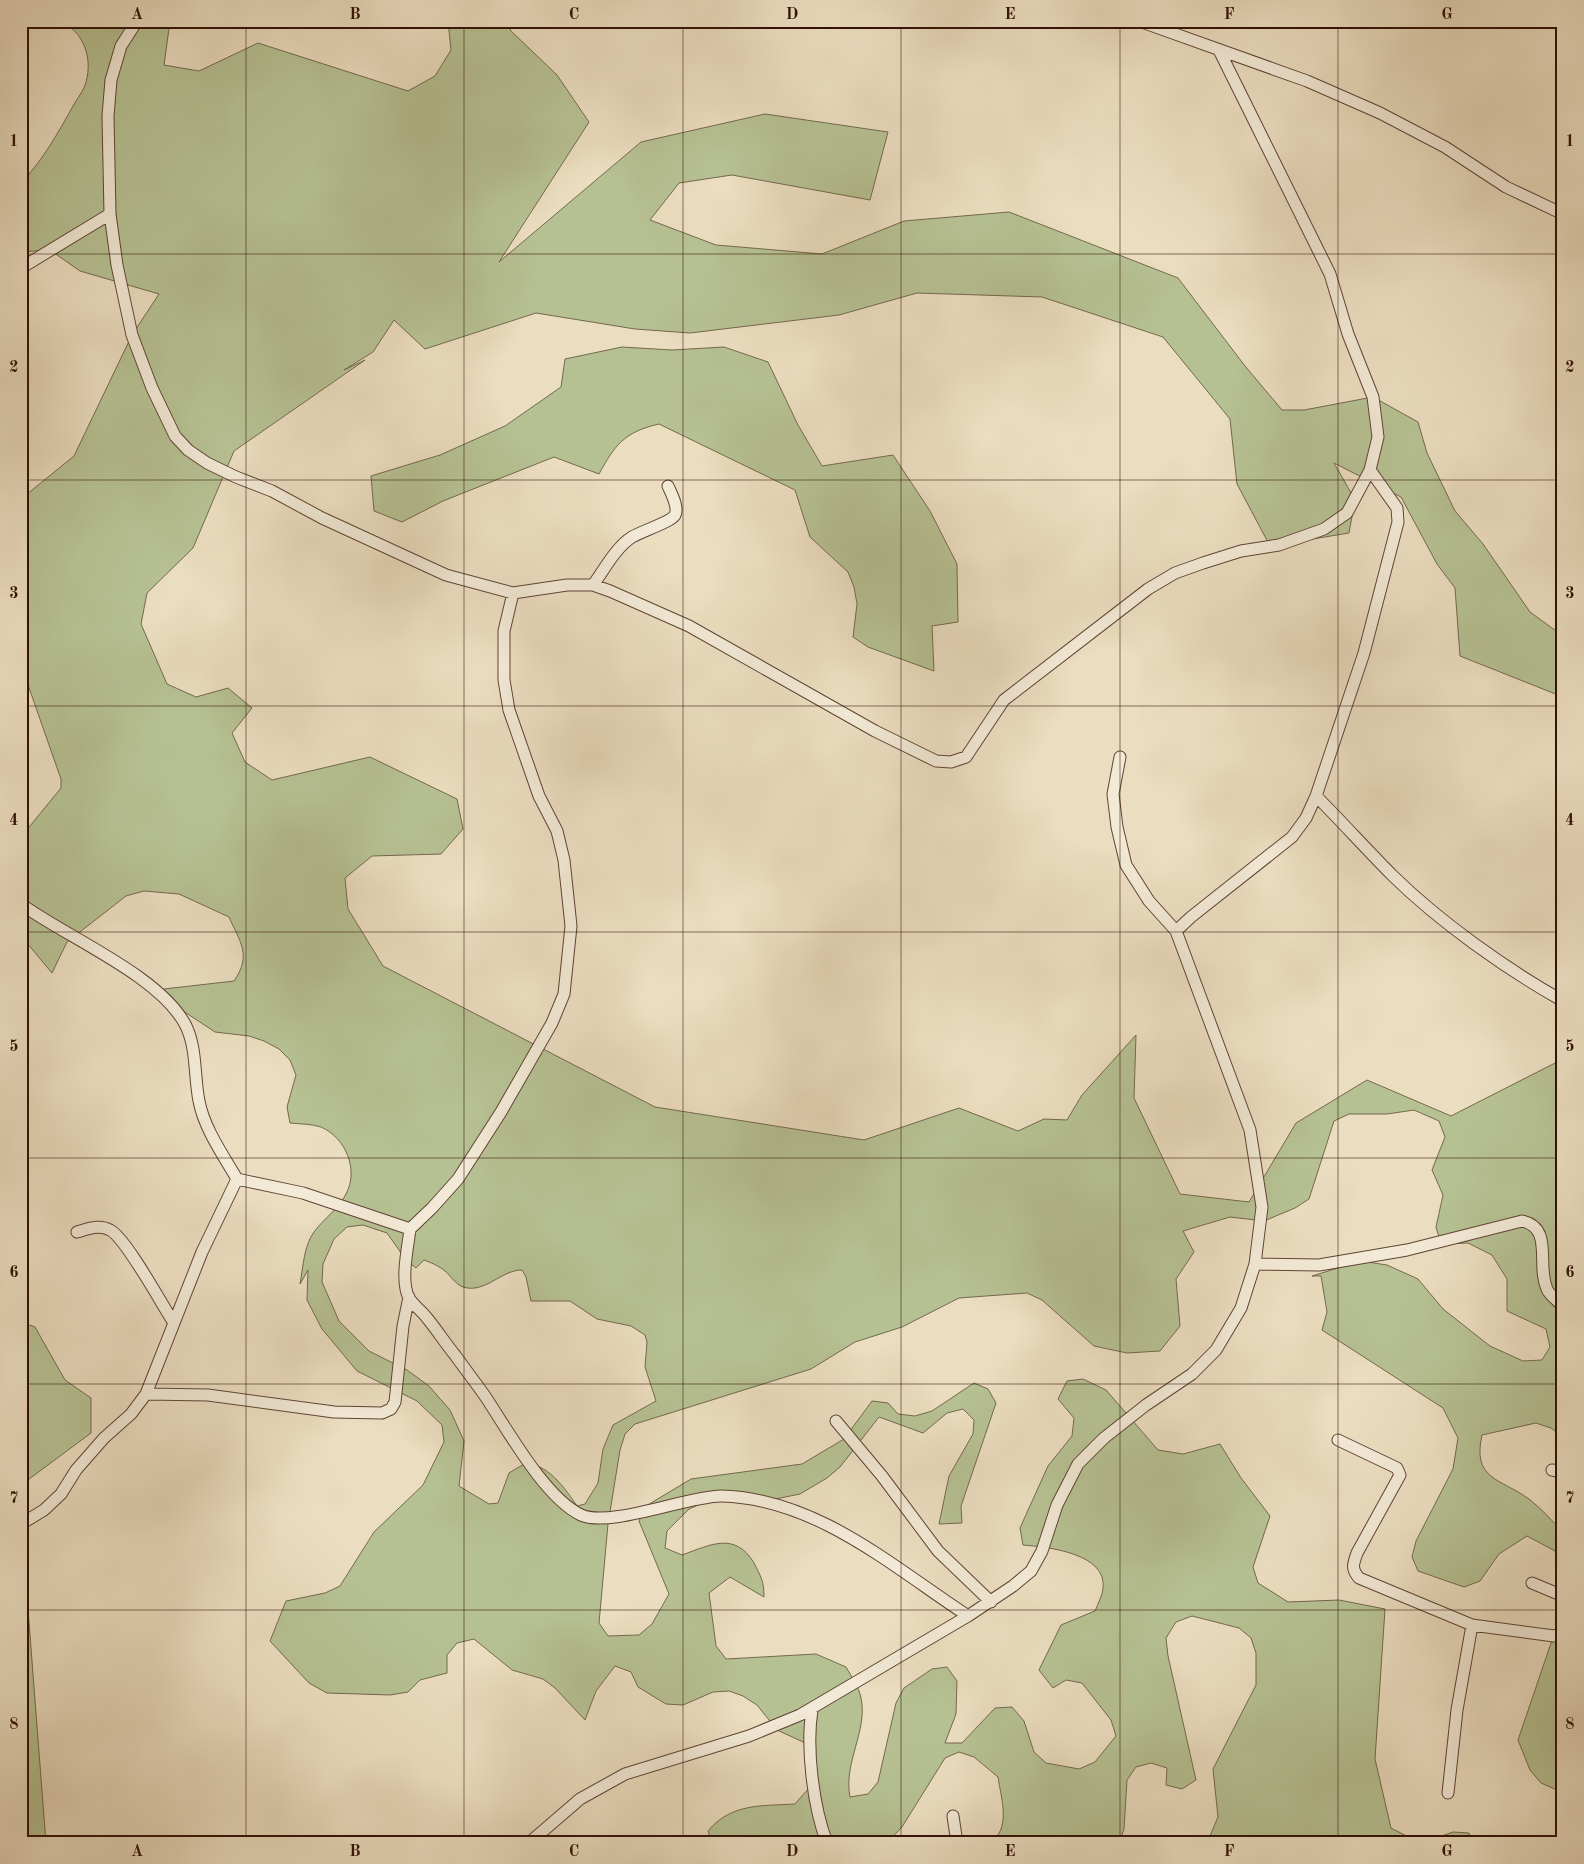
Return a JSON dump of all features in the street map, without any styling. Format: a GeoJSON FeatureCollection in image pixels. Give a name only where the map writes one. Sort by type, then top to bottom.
{"type":"FeatureCollection","features":[{"type":"Feature","properties":{"kind":"street"},"geometry":{"type":"LineString","coordinates":[[137,21],[121,46],[111,80],[108,116],[110,214],[117,265],[132,335],[152,388],[175,436],[188,450],[207,463],[272,491],[322,518],[446,575],[513,593],[567,584],[593,585],[689,626],[876,731],[936,761],[951,762],[966,757],[1004,700],[1148,589],[1175,574],[1203,562],[1241,550],[1280,545],[1324,529],[1347,513],[1370,470],[1378,437],[1373,397],[1348,334],[1330,274],[1219,50]]}},
{"type":"Feature","properties":{"kind":"street"},"geometry":{"type":"LineString","coordinates":[[1139,21],[1308,81],[1380,113],[1445,147],[1506,187],[1563,214]]}},
{"type":"Feature","properties":{"kind":"street"},"geometry":{"type":"LineString","coordinates":[[21,268],[110,214]]}},
{"type":"Feature","properties":{"kind":"street"},"geometry":{"type":"LineString","coordinates":[[1176,931],[1292,837],[1306,818],[1316,796],[1364,653],[1398,522],[1397,508],[1370,470]]}},
{"type":"Feature","properties":{"kind":"street"},"geometry":{"type":"LineString","coordinates":[[593,585],[629,539],[649,528],[670,521],[675,515],[677,509],[668,486]]}},
{"type":"Feature","properties":{"kind":"street"},"geometry":{"type":"LineString","coordinates":[[146,1394],[208,1395],[334,1412],[382,1413],[390,1409],[395,1402],[403,1326],[409,1297],[405,1277],[410,1229],[458,1179],[501,1112],[547,1031],[564,994],[571,926],[564,860],[557,830],[539,796],[509,710],[504,680],[504,631],[513,593]]}},
{"type":"Feature","properties":{"kind":"street"},"geometry":{"type":"LineString","coordinates":[[529,1843],[580,1799],[625,1774],[749,1736],[812,1710],[991,1602],[1031,1571],[1042,1551],[1057,1505],[1078,1464],[1104,1438],[1146,1404],[1192,1374],[1216,1350],[1241,1308],[1255,1264],[1262,1206],[1250,1130],[1176,931],[1149,901],[1126,865],[1116,827],[1113,794],[1120,757]]}},
{"type":"Feature","properties":{"kind":"street"},"geometry":{"type":"LineString","coordinates":[[1316,796],[1394,877],[1455,928],[1540,988],[1563,1001]]}},
{"type":"Feature","properties":{"kind":"street"},"geometry":{"type":"LineString","coordinates":[[21,904],[120,966],[171,1004],[186,1026],[195,1059],[199,1102],[213,1137],[237,1179],[303,1193],[410,1229]]}},
{"type":"Feature","properties":{"kind":"street"},"geometry":{"type":"LineString","coordinates":[[21,1524],[44,1510],[61,1494],[76,1470],[104,1438],[131,1414],[146,1394],[202,1252],[237,1179]]}},
{"type":"Feature","properties":{"kind":"street"},"geometry":{"type":"LineString","coordinates":[[1255,1264],[1319,1264],[1407,1250],[1522,1221],[1533,1224],[1540,1232],[1547,1290],[1563,1306]]}},
{"type":"Feature","properties":{"kind":"street"},"geometry":{"type":"LineString","coordinates":[[77,1232],[99,1226],[112,1230],[124,1244],[174,1323]]}},
{"type":"Feature","properties":{"kind":"street"},"geometry":{"type":"LineString","coordinates":[[409,1297],[472,1378],[525,1457],[561,1503],[580,1514],[602,1517],[674,1506],[719,1496],[743,1498],[772,1504],[813,1517],[839,1530],[968,1616]]}},
{"type":"Feature","properties":{"kind":"street"},"geometry":{"type":"LineString","coordinates":[[836,1421],[882,1476],[938,1551],[991,1602]]}},
{"type":"Feature","properties":{"kind":"street"},"geometry":{"type":"LineString","coordinates":[[1338,1440],[1397,1468],[1400,1475],[1357,1553],[1353,1565],[1354,1572],[1359,1578],[1472,1625],[1554,1636],[1563,1633]]}},
{"type":"Feature","properties":{"kind":"street"},"geometry":{"type":"LineString","coordinates":[[1532,1583],[1563,1596]]}},
{"type":"Feature","properties":{"kind":"street"},"geometry":{"type":"LineString","coordinates":[[1448,1793],[1457,1710],[1472,1625]]}},
{"type":"Feature","properties":{"kind":"street"},"geometry":{"type":"LineString","coordinates":[[812,1710],[809,1730],[812,1770],[827,1843]]}},
{"type":"Feature","properties":{"kind":"street"},"geometry":{"type":"LineString","coordinates":[[787,1721],[802,1724],[809,1730]]}},
{"type":"Feature","properties":{"kind":"street"},"geometry":{"type":"LineString","coordinates":[[953,1816],[957,1843]]}},
{"type":"Feature","properties":{"kind":"green space"},"geometry":{"type":"Polygon","coordinates":[[[60,21],[170,21],[164,65],[199,71],[258,43],[408,91],[435,76],[451,50],[448,21],[516,21],[510,30],[557,75],[589,122],[499,262],[641,142],[765,114],[888,132],[870,200],[732,175],[679,183],[650,220],[716,245],[822,254],[904,221],[1009,212],[1178,278],[1245,366],[1282,410],[1304,410],[1373,397],[1418,422],[1427,453],[1455,511],[1483,544],[1530,612],[1563,636],[1563,697],[1460,656],[1455,588],[1437,564],[1401,497],[1334,463],[1355,500],[1349,533],[1270,546],[1237,484],[1230,419],[1163,337],[1042,297],[917,293],[839,315],[690,333],[635,329],[536,313],[425,349],[394,320],[373,352],[344,370],[365,360],[234,451],[193,548],[147,593],[141,624],[167,684],[196,697],[228,688],[252,708],[232,733],[245,762],[272,780],[370,757],[457,799],[463,829],[441,854],[372,856],[345,878],[348,909],[383,966],[655,1107],[864,1140],[959,1108],[1018,1131],[1044,1119],[1067,1120],[1082,1095],[1136,1035],[1134,1098],[1180,1194],[1249,1202],[1296,1123],[1367,1080],[1451,1116],[1563,1059],[1563,1437],[1551,1428],[1536,1423],[1482,1435],[1480,1450],[1481,1461],[1491,1476],[1529,1499],[1563,1532],[1563,1563],[1555,1551],[1527,1536],[1499,1554],[1480,1581],[1464,1587],[1418,1571],[1412,1557],[1416,1541],[1453,1469],[1458,1438],[1443,1408],[1322,1330],[1327,1312],[1321,1276],[1312,1276],[1361,1261],[1387,1265],[1418,1279],[1443,1309],[1490,1346],[1523,1361],[1542,1360],[1550,1347],[1546,1329],[1507,1311],[1507,1279],[1492,1255],[1468,1243],[1441,1244],[1436,1227],[1443,1195],[1432,1170],[1445,1137],[1439,1121],[1414,1110],[1387,1114],[1349,1114],[1334,1121],[1309,1199],[1295,1208],[1264,1221],[1230,1217],[1183,1231],[1194,1252],[1176,1279],[1180,1326],[1160,1351],[1127,1353],[1094,1346],[1042,1300],[1027,1293],[959,1298],[902,1327],[855,1342],[811,1369],[635,1424],[625,1434],[620,1450],[608,1524],[599,1623],[608,1636],[639,1635],[652,1624],[669,1594],[639,1521],[646,1506],[691,1479],[802,1464],[844,1439],[872,1401],[888,1403],[898,1414],[915,1416],[932,1411],[974,1383],[988,1389],[996,1403],[961,1506],[962,1523],[939,1524],[949,1476],[973,1434],[974,1420],[963,1409],[947,1413],[923,1433],[879,1417],[840,1467],[827,1478],[800,1494],[761,1502],[719,1496],[689,1509],[667,1531],[665,1548],[682,1555],[721,1543],[739,1547],[747,1553],[760,1576],[763,1583],[764,1597],[730,1577],[709,1593],[716,1646],[726,1659],[816,1654],[846,1667],[859,1690],[862,1710],[859,1735],[850,1772],[850,1797],[868,1794],[878,1782],[896,1703],[904,1688],[932,1669],[947,1667],[957,1681],[956,1714],[945,1743],[962,1743],[995,1708],[1012,1707],[1024,1721],[1034,1752],[1046,1763],[1079,1769],[1095,1762],[1116,1736],[1111,1720],[1082,1683],[1066,1680],[1053,1688],[1039,1670],[1061,1625],[1095,1611],[1103,1589],[1102,1577],[1096,1567],[1074,1554],[1060,1550],[1023,1545],[1020,1528],[1048,1466],[1072,1436],[1074,1418],[1058,1399],[1067,1381],[1083,1379],[1106,1390],[1158,1450],[1183,1454],[1220,1444],[1241,1478],[1270,1516],[1253,1567],[1258,1583],[1288,1602],[1339,1600],[1385,1609],[1375,1759],[1391,1828],[1420,1843],[1207,1843],[1218,1817],[1213,1769],[1256,1685],[1256,1653],[1251,1638],[1239,1628],[1192,1616],[1176,1622],[1166,1638],[1168,1656],[1196,1780],[1182,1789],[1166,1785],[1167,1768],[1151,1763],[1136,1767],[1127,1780],[1124,1829],[1119,1843],[989,1843],[1001,1830],[1003,1822],[1003,1804],[998,1777],[974,1757],[959,1752],[945,1758],[902,1827],[887,1843],[712,1843],[708,1831],[727,1815],[759,1806],[795,1804],[817,1779],[814,1747],[777,1730],[757,1705],[743,1696],[729,1691],[713,1692],[683,1705],[666,1704],[638,1687],[631,1672],[615,1666],[596,1691],[585,1720],[555,1688],[543,1679],[512,1670],[474,1639],[457,1643],[447,1655],[447,1673],[420,1680],[408,1692],[390,1695],[327,1693],[309,1683],[270,1641],[286,1601],[325,1593],[340,1586],[374,1532],[423,1485],[444,1442],[442,1425],[417,1401],[357,1371],[322,1329],[307,1300],[308,1270],[300,1284],[308,1243],[318,1227],[343,1200],[350,1185],[351,1175],[348,1156],[330,1132],[317,1126],[290,1123],[287,1107],[296,1075],[290,1060],[279,1049],[264,1041],[249,1036],[215,1032],[171,1003],[164,989],[234,981],[242,964],[243,956],[240,941],[229,917],[179,894],[144,891],[126,896],[67,942],[52,973],[21,936],[21,837],[61,788],[61,779],[27,682],[21,677],[21,499],[74,456],[132,335],[159,294],[80,271],[50,250],[21,252],[21,183],[50,146],[82,91],[88,73],[87,54],[84,46],[75,31],[60,21]],[[363,1225],[347,1227],[334,1239],[323,1264],[322,1282],[339,1321],[369,1351],[407,1370],[429,1386],[450,1410],[464,1441],[459,1486],[489,1504],[498,1503],[509,1473],[523,1465],[531,1464],[547,1471],[567,1492],[577,1506],[585,1504],[598,1483],[603,1449],[613,1425],[656,1401],[645,1367],[647,1342],[645,1335],[631,1326],[597,1319],[570,1301],[531,1301],[526,1277],[522,1270],[514,1271],[479,1287],[460,1286],[443,1269],[430,1262],[424,1260],[416,1268],[406,1260],[387,1233],[363,1225]]]}},
{"type":"Feature","properties":{"kind":"green space"},"geometry":{"type":"Polygon","coordinates":[[[622,347],[672,350],[724,347],[768,362],[798,425],[822,466],[893,455],[930,511],[957,564],[958,622],[932,626],[934,671],[868,647],[853,637],[857,604],[854,587],[848,572],[810,537],[795,490],[659,424],[637,431],[622,441],[610,455],[599,474],[554,457],[443,501],[402,522],[374,511],[371,476],[440,455],[505,426],[561,387],[565,359],[622,347]]]}},
{"type":"Feature","properties":{"kind":"green space"},"geometry":{"type":"Polygon","coordinates":[[[21,1322],[35,1327],[65,1380],[91,1398],[91,1433],[21,1485],[21,1322]]]}},
{"type":"Feature","properties":{"kind":"green space"},"geometry":{"type":"Polygon","coordinates":[[[21,1564],[26,1583],[46,1843],[21,1843],[21,1564]]]}},
{"type":"Feature","properties":{"kind":"green space"},"geometry":{"type":"Polygon","coordinates":[[[1563,1608],[1563,1786],[1557,1790],[1541,1783],[1530,1770],[1518,1740],[1563,1608]]]}},
{"type":"Feature","properties":{"kind":"green space"},"geometry":{"type":"Polygon","coordinates":[[[1453,1832],[1469,1833],[1472,1843],[1422,1843],[1453,1832]]]}}]}
